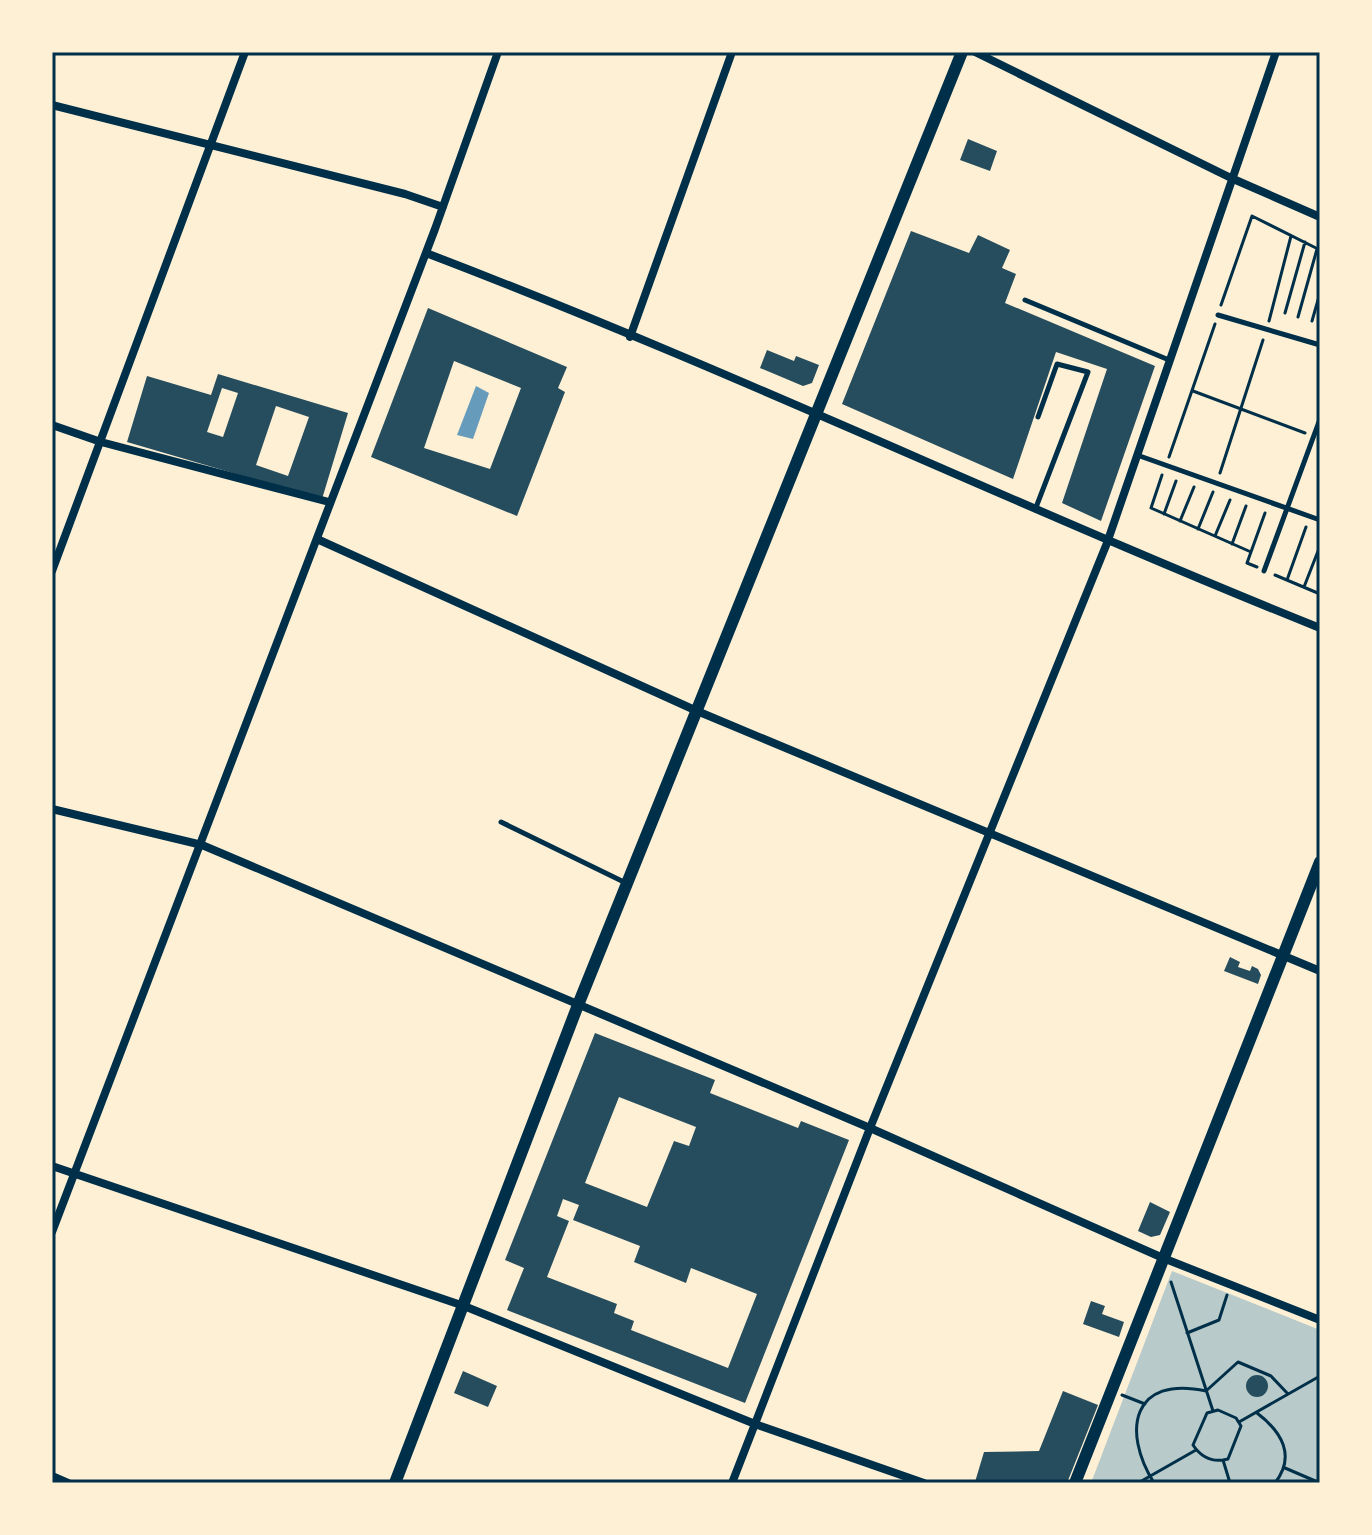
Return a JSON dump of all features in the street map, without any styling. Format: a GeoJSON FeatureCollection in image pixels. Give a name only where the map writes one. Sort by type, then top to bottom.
{"type":"FeatureCollection","features":[{"type":"Feature","properties":{"kind":"street"},"geometry":{"type":"LineString","coordinates":[[52,571],[245,52]]}},
{"type":"Feature","properties":{"kind":"street"},"geometry":{"type":"LineString","coordinates":[[52,1232],[426,253],[498,52]]}},
{"type":"Feature","properties":{"kind":"street"},"geometry":{"type":"LineString","coordinates":[[630,337],[732,52]]}},
{"type":"Feature","properties":{"kind":"street"},"geometry":{"type":"LineString","coordinates":[[395,1483],[578,1005],[962,52]]}},
{"type":"Feature","properties":{"kind":"street"},"geometry":{"type":"LineString","coordinates":[[975,52],[1231,178],[1320,217]]}},
{"type":"Feature","properties":{"kind":"street"},"geometry":{"type":"LineString","coordinates":[[732,1483],[870,1128],[1107,543],[1276,52]]}},
{"type":"Feature","properties":{"kind":"street"},"geometry":{"type":"LineString","coordinates":[[52,105],[405,194],[443,207]]}},
{"type":"Feature","properties":{"kind":"street"},"geometry":{"type":"LineString","coordinates":[[426,253],[817,415],[1107,543],[1320,628]]}},
{"type":"Feature","properties":{"kind":"street"},"geometry":{"type":"LineString","coordinates":[[52,425],[101,442],[329,502]]}},
{"type":"Feature","properties":{"kind":"street"},"geometry":{"type":"LineString","coordinates":[[317,539],[697,711],[1320,971]]}},
{"type":"Feature","properties":{"kind":"street"},"geometry":{"type":"LineString","coordinates":[[52,809],[202,845],[870,1128],[1163,1258],[1320,1320]]}},
{"type":"Feature","properties":{"kind":"street"},"geometry":{"type":"LineString","coordinates":[[1075,1483],[1320,862]]}},
{"type":"Feature","properties":{"kind":"street"},"geometry":{"type":"LineString","coordinates":[[52,1166],[464,1306],[755,1424],[924,1483]]}},
{"type":"Feature","properties":{"kind":"street"},"geometry":{"type":"LineString","coordinates":[[52,1476],[68,1483]]}},
{"type":"Feature","properties":{"kind":"lane"},"geometry":{"type":"LineString","coordinates":[[1025,300],[1169,360]]}},
{"type":"Feature","properties":{"kind":"lane"},"geometry":{"type":"LineString","coordinates":[[1218,315],[1320,345]]}},
{"type":"Feature","properties":{"kind":"lane"},"geometry":{"type":"LineString","coordinates":[[1035,511],[1088,372],[1057,364],[1038,417]]}},
{"type":"Feature","properties":{"kind":"lane"},"geometry":{"type":"LineString","coordinates":[[1264,571],[1320,419]]}},
{"type":"Feature","properties":{"kind":"lane"},"geometry":{"type":"LineString","coordinates":[[1137,455],[1320,520]]}},
{"type":"Feature","properties":{"kind":"lane"},"geometry":{"type":"LineString","coordinates":[[501,822],[627,884]]}},
{"type":"Feature","properties":{"kind":"path"},"geometry":{"type":"LineString","coordinates":[[1251,552],[1151,508],[1252,216],[1319,249],[1298,317]]}},
{"type":"Feature","properties":{"kind":"path"},"geometry":{"type":"LineString","coordinates":[[1198,529],[1243,410],[1291,236]]}},
{"type":"Feature","properties":{"kind":"path"},"geometry":{"type":"LineString","coordinates":[[1285,313],[1305,242]]}},
{"type":"Feature","properties":{"kind":"path"},"geometry":{"type":"LineString","coordinates":[[1312,321],[1320,293]]}},
{"type":"Feature","properties":{"kind":"path"},"geometry":{"type":"LineString","coordinates":[[1192,391],[1315,437]]}},
{"type":"Feature","properties":{"kind":"path"},"geometry":{"type":"LineString","coordinates":[[1164,514],[1181,470]]}},
{"type":"Feature","properties":{"kind":"path"},"geometry":{"type":"LineString","coordinates":[[1180,521],[1198,477]]}},
{"type":"Feature","properties":{"kind":"path"},"geometry":{"type":"LineString","coordinates":[[1215,536],[1234,489]]}},
{"type":"Feature","properties":{"kind":"path"},"geometry":{"type":"LineString","coordinates":[[1232,544],[1251,495]]}},
{"type":"Feature","properties":{"kind":"path"},"geometry":{"type":"LineString","coordinates":[[1268,501],[1247,563],[1320,594]]}},
{"type":"Feature","properties":{"kind":"path"},"geometry":{"type":"LineString","coordinates":[[1287,580],[1310,516]]}},
{"type":"Feature","properties":{"kind":"path"},"geometry":{"type":"LineString","coordinates":[[1304,587],[1320,546]]}},
{"type":"Feature","properties":{"kind":"path"},"geometry":{"type":"LineString","coordinates":[[1163,1258],[1213,1411]]}},
{"type":"Feature","properties":{"kind":"path"},"geometry":{"type":"LineString","coordinates":[[1187,1333],[1219,1320],[1230,1285]]}},
{"type":"Feature","properties":{"kind":"path"},"geometry":{"type":"LineString","coordinates":[[1154,1483],[1135,1436],[1135,1424],[1145,1404],[1174,1388],[1206,1391],[1238,1362],[1271,1376],[1288,1394]]}},
{"type":"Feature","properties":{"kind":"path"},"geometry":{"type":"LineString","coordinates":[[1239,1422],[1320,1376]]}},
{"type":"Feature","properties":{"kind":"path"},"geometry":{"type":"LineString","coordinates":[[1112,1390],[1145,1404]]}},
{"type":"Feature","properties":{"kind":"path"},"geometry":{"type":"LineString","coordinates":[[1218,1410],[1241,1426],[1228,1459],[1218,1462],[1196,1450],[1193,1445],[1207,1413],[1213,1411],[1218,1410]]}},
{"type":"Feature","properties":{"kind":"path"},"geometry":{"type":"LineString","coordinates":[[1256,1412],[1284,1444],[1285,1468],[1275,1483]]}},
{"type":"Feature","properties":{"kind":"path"},"geometry":{"type":"LineString","coordinates":[[1138,1483],[1196,1450]]}},
{"type":"Feature","properties":{"kind":"path"},"geometry":{"type":"LineString","coordinates":[[1223,1460],[1230,1483]]}},
{"type":"Feature","properties":{"kind":"path"},"geometry":{"type":"LineString","coordinates":[[1285,1468],[1320,1483]]}},
{"type":"Feature","properties":{"kind":"shaded area"},"geometry":{"type":"Polygon","coordinates":[[[1172,1271],[1320,1330],[1320,1470],[1315,1483],[1091,1483],[1172,1271]]]}},
{"type":"Feature","properties":{"kind":"water"},"geometry":{"type":"Polygon","coordinates":[[[476,386],[489,393],[473,439],[457,435],[476,386]]]}},
{"type":"Feature","properties":{"kind":"building"},"geometry":{"type":"Polygon","coordinates":[[[968,139],[997,151],[990,171],[960,160],[968,139]]]}},
{"type":"Feature","properties":{"kind":"building"},"geometry":{"type":"Polygon","coordinates":[[[911,231],[969,253],[978,235],[1010,250],[1002,268],[1016,274],[1005,303],[1155,366],[1101,521],[1062,503],[1107,369],[1056,352],[1013,479],[842,404],[911,231]]]}},
{"type":"Feature","properties":{"kind":"building"},"geometry":{"type":"Polygon","coordinates":[[[428,308],[567,367],[558,388],[565,392],[517,516],[371,457],[428,308]],[[454,361],[424,448],[490,469],[521,388],[454,361]]]}},
{"type":"Feature","properties":{"kind":"building"},"geometry":{"type":"Polygon","coordinates":[[[767,350],[794,361],[796,356],[819,365],[812,383],[803,386],[760,368],[767,350]]]}},
{"type":"Feature","properties":{"kind":"building"},"geometry":{"type":"Polygon","coordinates":[[[218,374],[348,413],[322,499],[127,442],[147,376],[211,395],[218,374]],[[222,388],[207,432],[223,437],[238,393],[222,388]],[[276,406],[256,465],[288,476],[309,417],[276,406]]]}},
{"type":"Feature","properties":{"kind":"building"},"geometry":{"type":"Polygon","coordinates":[[[1230,957],[1240,962],[1238,967],[1250,971],[1252,966],[1258,969],[1261,975],[1258,984],[1224,971],[1230,957]]]}},
{"type":"Feature","properties":{"kind":"building"},"geometry":{"type":"Polygon","coordinates":[[[595,1033],[715,1080],[710,1093],[798,1128],[801,1121],[849,1140],[745,1403],[507,1310],[524,1268],[505,1260],[595,1033]],[[619,1097],[585,1183],[647,1207],[674,1141],[689,1146],[696,1127],[619,1097]],[[563,1199],[557,1216],[569,1221],[547,1277],[617,1304],[614,1313],[634,1321],[631,1330],[728,1368],[757,1294],[691,1268],[686,1283],[634,1262],[640,1246],[573,1220],[579,1205],[563,1199]]]}},
{"type":"Feature","properties":{"kind":"building"},"geometry":{"type":"Polygon","coordinates":[[[1150,1202],[1170,1212],[1160,1235],[1151,1237],[1138,1231],[1150,1202]]]}},
{"type":"Feature","properties":{"kind":"building"},"geometry":{"type":"Polygon","coordinates":[[[1091,1301],[1105,1306],[1102,1314],[1124,1322],[1119,1337],[1083,1324],[1091,1301]]]}},
{"type":"Feature","properties":{"kind":"building"},"geometry":{"type":"Polygon","coordinates":[[[463,1371],[497,1386],[488,1407],[454,1393],[463,1371]]]}},
{"type":"Feature","properties":{"kind":"building"},"geometry":{"type":"Polygon","coordinates":[[[1253,1375],[1261,1375],[1268,1386],[1261,1397],[1253,1397],[1246,1390],[1246,1382],[1253,1375]]]}},
{"type":"Feature","properties":{"kind":"building"},"geometry":{"type":"Polygon","coordinates":[[[1063,1391],[1098,1405],[1067,1483],[975,1482],[984,1452],[1039,1451],[1063,1391]]]}}]}
